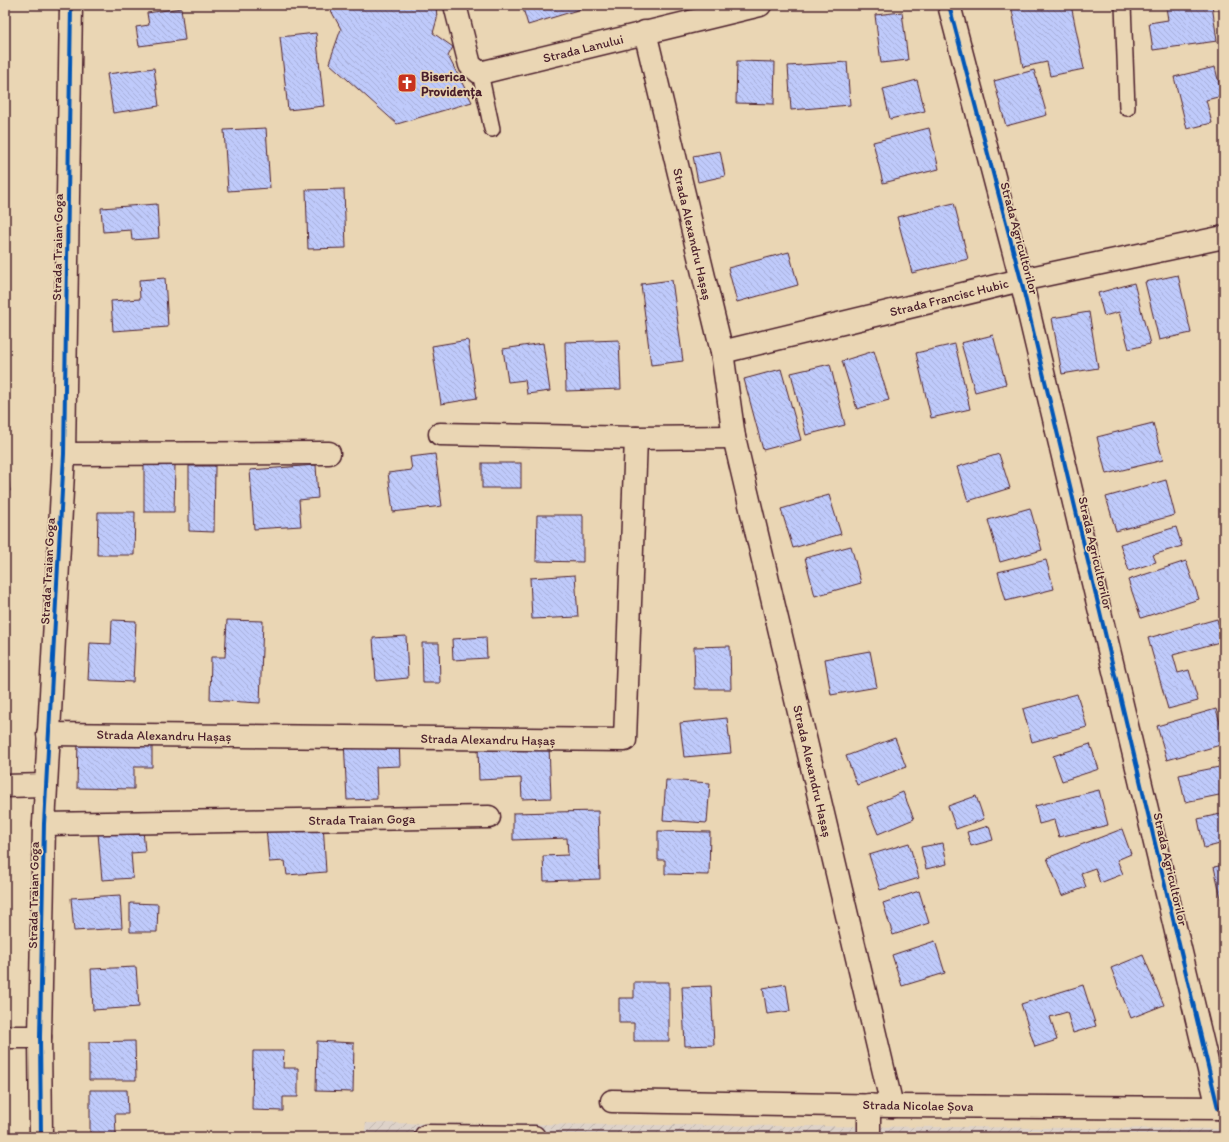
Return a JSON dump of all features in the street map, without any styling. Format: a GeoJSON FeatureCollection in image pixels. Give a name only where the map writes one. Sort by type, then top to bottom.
{"type":"FeatureCollection","features":[{"type":"Feature","properties":{"kind":"street","name":"Strada Traian Goga"},"geometry":{"type":"LineString","coordinates":[[41,1137],[40,1037],[45,785],[64,454],[71,5]]}},
{"type":"Feature","properties":{"kind":"street"},"geometry":{"type":"LineString","coordinates":[[455,5],[470,65],[480,73]]}},
{"type":"Feature","properties":{"kind":"street","name":"Strada Lanului"},"geometry":{"type":"LineString","coordinates":[[480,73],[760,5]]}},
{"type":"Feature","properties":{"kind":"street","name":"Strada Agricultorilor"},"geometry":{"type":"LineString","coordinates":[[949,5],[1021,280],[1221,1108]]}},
{"type":"Feature","properties":{"kind":"street","name":"Strada Alexandru Hașaș"},"geometry":{"type":"LineString","coordinates":[[645,32],[722,352],[734,437],[892,1106]]}},
{"type":"Feature","properties":{"kind":"street","name":"Strada Francisc Hubic"},"geometry":{"type":"LineString","coordinates":[[722,352],[1021,280],[1224,237]]}},
{"type":"Feature","properties":{"kind":"street"},"geometry":{"type":"LineString","coordinates":[[440,434],[636,438],[734,437]]}},
{"type":"Feature","properties":{"kind":"street","name":"Strada Alexandru Hașaș"},"geometry":{"type":"LineString","coordinates":[[48,734],[626,740],[636,438]]}},
{"type":"Feature","properties":{"kind":"street"},"geometry":{"type":"LineString","coordinates":[[64,454],[329,453]]}},
{"type":"Feature","properties":{"kind":"street"},"geometry":{"type":"LineString","coordinates":[[5,786],[45,785]]}},
{"type":"Feature","properties":{"kind":"street","name":"Strada Traian Goga"},"geometry":{"type":"LineString","coordinates":[[44,824],[489,817]]}},
{"type":"Feature","properties":{"kind":"street"},"geometry":{"type":"LineString","coordinates":[[5,1037],[40,1037]]}},
{"type":"Feature","properties":{"kind":"street","name":"Strada Nicolae Șova"},"geometry":{"type":"LineString","coordinates":[[612,1101],[892,1106],[1221,1108]]}},
{"type":"Feature","properties":{"kind":"street"},"geometry":{"type":"LineString","coordinates":[[869,1105],[869,1137]]}},
{"type":"Feature","properties":{"kind":"street"},"geometry":{"type":"LineString","coordinates":[[426,1136],[534,1137]]}},
{"type":"Feature","properties":{"kind":"lane"},"geometry":{"type":"LineString","coordinates":[[1123,5],[1127,108]]}},
{"type":"Feature","properties":{"kind":"lane"},"geometry":{"type":"LineString","coordinates":[[480,73],[492,129]]}},
{"type":"Feature","properties":{"kind":"shaded area"},"geometry":{"type":"Polygon","coordinates":[[[366,1123],[1224,1129],[1224,1137],[364,1137],[366,1123]]]}},
{"type":"Feature","properties":{"kind":"building","name":"Biserica Providența"},"geometry":{"type":"Polygon","coordinates":[[[328,5],[436,5],[437,19],[433,33],[453,47],[448,56],[472,102],[397,124],[329,63],[341,29],[328,5]]]}},
{"type":"Feature","properties":{"kind":"building"},"geometry":{"type":"Polygon","coordinates":[[[522,5],[594,5],[528,25],[522,5]]]}},
{"type":"Feature","properties":{"kind":"building"},"geometry":{"type":"Polygon","coordinates":[[[1011,5],[1071,5],[1084,69],[1050,76],[1047,62],[1023,67],[1011,5]]]}},
{"type":"Feature","properties":{"kind":"building"},"geometry":{"type":"Polygon","coordinates":[[[1184,5],[1212,5],[1217,41],[1153,50],[1149,23],[1168,20],[1166,7],[1184,5]]]}},
{"type":"Feature","properties":{"kind":"building"},"geometry":{"type":"Polygon","coordinates":[[[181,8],[185,40],[139,46],[136,27],[149,25],[147,13],[181,8]]]}},
{"type":"Feature","properties":{"kind":"building"},"geometry":{"type":"Polygon","coordinates":[[[902,12],[908,60],[881,63],[875,15],[902,12]]]}},
{"type":"Feature","properties":{"kind":"building"},"geometry":{"type":"Polygon","coordinates":[[[316,33],[324,106],[288,110],[280,37],[316,33]]]}},
{"type":"Feature","properties":{"kind":"building"},"geometry":{"type":"Polygon","coordinates":[[[737,61],[775,62],[774,104],[736,103],[737,61]]]}},
{"type":"Feature","properties":{"kind":"building"},"geometry":{"type":"Polygon","coordinates":[[[847,62],[850,105],[791,110],[788,66],[847,62]]]}},
{"type":"Feature","properties":{"kind":"building"},"geometry":{"type":"Polygon","coordinates":[[[1215,67],[1222,96],[1206,100],[1212,123],[1187,129],[1174,77],[1215,67]]]}},
{"type":"Feature","properties":{"kind":"building"},"geometry":{"type":"Polygon","coordinates":[[[154,68],[159,106],[113,113],[107,74],[154,68]]]}},
{"type":"Feature","properties":{"kind":"building"},"geometry":{"type":"Polygon","coordinates":[[[1034,70],[1047,115],[1006,126],[994,81],[1034,70]]]}},
{"type":"Feature","properties":{"kind":"building"},"geometry":{"type":"Polygon","coordinates":[[[917,80],[925,111],[890,119],[883,89],[917,80]]]}},
{"type":"Feature","properties":{"kind":"building"},"geometry":{"type":"Polygon","coordinates":[[[266,128],[270,188],[228,191],[224,130],[266,128]]]}},
{"type":"Feature","properties":{"kind":"building"},"geometry":{"type":"Polygon","coordinates":[[[929,128],[939,169],[883,183],[873,142],[929,128]]]}},
{"type":"Feature","properties":{"kind":"building"},"geometry":{"type":"Polygon","coordinates":[[[720,151],[725,176],[698,182],[693,156],[720,151]]]}},
{"type":"Feature","properties":{"kind":"building"},"geometry":{"type":"Polygon","coordinates":[[[344,189],[346,248],[308,249],[306,190],[344,189]]]}},
{"type":"Feature","properties":{"kind":"building"},"geometry":{"type":"Polygon","coordinates":[[[954,203],[968,259],[912,273],[897,217],[954,203]]]}},
{"type":"Feature","properties":{"kind":"building"},"geometry":{"type":"Polygon","coordinates":[[[157,204],[159,238],[132,240],[131,230],[103,232],[101,208],[157,204]]]}},
{"type":"Feature","properties":{"kind":"building"},"geometry":{"type":"Polygon","coordinates":[[[789,252],[798,285],[737,302],[728,268],[789,252]]]}},
{"type":"Feature","properties":{"kind":"building"},"geometry":{"type":"Polygon","coordinates":[[[1178,275],[1191,333],[1159,340],[1145,282],[1178,275]]]}},
{"type":"Feature","properties":{"kind":"building"},"geometry":{"type":"Polygon","coordinates":[[[165,278],[168,327],[113,331],[111,301],[140,299],[139,280],[165,278]]]}},
{"type":"Feature","properties":{"kind":"building"},"geometry":{"type":"Polygon","coordinates":[[[672,280],[683,361],[651,365],[641,284],[672,280]]]}},
{"type":"Feature","properties":{"kind":"building"},"geometry":{"type":"Polygon","coordinates":[[[1134,283],[1150,344],[1129,349],[1119,312],[1104,316],[1098,293],[1134,283]]]}},
{"type":"Feature","properties":{"kind":"building"},"geometry":{"type":"Polygon","coordinates":[[[1089,312],[1098,368],[1062,374],[1052,318],[1089,312]]]}},
{"type":"Feature","properties":{"kind":"building"},"geometry":{"type":"Polygon","coordinates":[[[993,335],[1006,384],[975,392],[961,343],[993,335]]]}},
{"type":"Feature","properties":{"kind":"building"},"geometry":{"type":"Polygon","coordinates":[[[468,340],[477,398],[441,404],[432,346],[468,340]]]}},
{"type":"Feature","properties":{"kind":"building"},"geometry":{"type":"Polygon","coordinates":[[[619,340],[621,389],[566,391],[565,342],[619,340]]]}},
{"type":"Feature","properties":{"kind":"building"},"geometry":{"type":"Polygon","coordinates":[[[543,343],[550,391],[527,394],[525,380],[508,382],[503,349],[543,343]]]}},
{"type":"Feature","properties":{"kind":"building"},"geometry":{"type":"Polygon","coordinates":[[[955,344],[970,409],[931,418],[916,353],[955,344]]]}},
{"type":"Feature","properties":{"kind":"building"},"geometry":{"type":"Polygon","coordinates":[[[874,351],[889,400],[857,409],[842,361],[874,351]]]}},
{"type":"Feature","properties":{"kind":"building"},"geometry":{"type":"Polygon","coordinates":[[[830,364],[845,425],[806,435],[791,373],[830,364]]]}},
{"type":"Feature","properties":{"kind":"building"},"geometry":{"type":"Polygon","coordinates":[[[781,369],[801,440],[763,450],[744,379],[781,369]]]}},
{"type":"Feature","properties":{"kind":"building"},"geometry":{"type":"Polygon","coordinates":[[[1153,423],[1163,460],[1106,474],[1097,437],[1153,423]]]}},
{"type":"Feature","properties":{"kind":"building"},"geometry":{"type":"Polygon","coordinates":[[[435,454],[442,506],[393,512],[388,473],[412,470],[410,457],[435,454]]]}},
{"type":"Feature","properties":{"kind":"building"},"geometry":{"type":"Polygon","coordinates":[[[999,454],[1010,488],[968,501],[957,467],[999,454]]]}},
{"type":"Feature","properties":{"kind":"building"},"geometry":{"type":"Polygon","coordinates":[[[5,458],[10,491],[5,492],[5,458]]]}},
{"type":"Feature","properties":{"kind":"building"},"geometry":{"type":"Polygon","coordinates":[[[144,463],[175,464],[174,512],[144,512],[144,463]]]}},
{"type":"Feature","properties":{"kind":"building"},"geometry":{"type":"Polygon","coordinates":[[[482,463],[521,463],[521,488],[482,488],[482,463]]]}},
{"type":"Feature","properties":{"kind":"building"},"geometry":{"type":"Polygon","coordinates":[[[316,465],[318,498],[299,500],[301,526],[254,529],[250,470],[316,465]]]}},
{"type":"Feature","properties":{"kind":"building"},"geometry":{"type":"Polygon","coordinates":[[[189,466],[215,466],[214,532],[189,531],[189,466]]]}},
{"type":"Feature","properties":{"kind":"building"},"geometry":{"type":"Polygon","coordinates":[[[1166,480],[1175,515],[1116,531],[1106,497],[1166,480]]]}},
{"type":"Feature","properties":{"kind":"building"},"geometry":{"type":"Polygon","coordinates":[[[829,495],[841,534],[793,548],[781,509],[829,495]]]}},
{"type":"Feature","properties":{"kind":"building"},"geometry":{"type":"Polygon","coordinates":[[[1030,508],[1042,550],[1000,562],[988,520],[1030,508]]]}},
{"type":"Feature","properties":{"kind":"building"},"geometry":{"type":"Polygon","coordinates":[[[98,512],[135,512],[134,555],[97,555],[98,512]]]}},
{"type":"Feature","properties":{"kind":"building"},"geometry":{"type":"Polygon","coordinates":[[[537,515],[583,515],[583,562],[536,561],[537,515]]]}},
{"type":"Feature","properties":{"kind":"building"},"geometry":{"type":"Polygon","coordinates":[[[1176,527],[1182,546],[1153,555],[1156,562],[1129,571],[1120,544],[1176,527]]]}},
{"type":"Feature","properties":{"kind":"building"},"geometry":{"type":"Polygon","coordinates":[[[851,546],[861,583],[815,596],[805,558],[851,546]]]}},
{"type":"Feature","properties":{"kind":"building"},"geometry":{"type":"Polygon","coordinates":[[[1046,560],[1054,589],[1006,601],[998,572],[1046,560]]]}},
{"type":"Feature","properties":{"kind":"building"},"geometry":{"type":"Polygon","coordinates":[[[1186,561],[1199,599],[1141,618],[1128,580],[1186,561]]]}},
{"type":"Feature","properties":{"kind":"building"},"geometry":{"type":"Polygon","coordinates":[[[575,575],[578,617],[532,619],[530,578],[575,575]]]}},
{"type":"Feature","properties":{"kind":"building"},"geometry":{"type":"Polygon","coordinates":[[[1217,619],[1223,641],[1173,655],[1178,673],[1189,670],[1198,701],[1168,709],[1148,638],[1217,619]]]}},
{"type":"Feature","properties":{"kind":"building"},"geometry":{"type":"Polygon","coordinates":[[[112,620],[136,621],[133,682],[88,680],[90,643],[111,644],[112,620]]]}},
{"type":"Feature","properties":{"kind":"building"},"geometry":{"type":"Polygon","coordinates":[[[227,620],[263,621],[260,703],[210,700],[211,657],[225,657],[227,620]]]}},
{"type":"Feature","properties":{"kind":"building"},"geometry":{"type":"Polygon","coordinates":[[[406,636],[408,678],[376,681],[373,638],[406,636]]]}},
{"type":"Feature","properties":{"kind":"building"},"geometry":{"type":"Polygon","coordinates":[[[486,637],[487,658],[453,660],[452,639],[486,637]]]}},
{"type":"Feature","properties":{"kind":"building"},"geometry":{"type":"Polygon","coordinates":[[[422,643],[439,643],[440,683],[423,683],[422,643]]]}},
{"type":"Feature","properties":{"kind":"building"},"geometry":{"type":"Polygon","coordinates":[[[730,646],[731,689],[695,689],[694,647],[730,646]]]}},
{"type":"Feature","properties":{"kind":"building"},"geometry":{"type":"Polygon","coordinates":[[[870,651],[877,687],[831,695],[825,659],[870,651]]]}},
{"type":"Feature","properties":{"kind":"building"},"geometry":{"type":"Polygon","coordinates":[[[1077,694],[1087,727],[1032,742],[1023,709],[1077,694]]]}},
{"type":"Feature","properties":{"kind":"building"},"geometry":{"type":"Polygon","coordinates":[[[1216,709],[1224,737],[1224,744],[1167,760],[1157,726],[1216,709]]]}},
{"type":"Feature","properties":{"kind":"building"},"geometry":{"type":"Polygon","coordinates":[[[727,718],[731,753],[684,757],[680,723],[727,718]]]}},
{"type":"Feature","properties":{"kind":"building"},"geometry":{"type":"Polygon","coordinates":[[[399,738],[400,766],[376,767],[377,799],[347,800],[344,740],[399,738]]]}},
{"type":"Feature","properties":{"kind":"building"},"geometry":{"type":"Polygon","coordinates":[[[895,738],[906,767],[857,785],[846,756],[895,738]]]}},
{"type":"Feature","properties":{"kind":"building"},"geometry":{"type":"Polygon","coordinates":[[[78,739],[152,741],[152,767],[134,767],[134,789],[77,788],[78,739]]]}},
{"type":"Feature","properties":{"kind":"building"},"geometry":{"type":"Polygon","coordinates":[[[1090,744],[1099,769],[1062,781],[1053,756],[1090,744]]]}},
{"type":"Feature","properties":{"kind":"building"},"geometry":{"type":"Polygon","coordinates":[[[549,746],[551,798],[522,799],[521,778],[479,780],[478,748],[549,746]]]}},
{"type":"Feature","properties":{"kind":"building"},"geometry":{"type":"Polygon","coordinates":[[[1219,767],[1224,794],[1185,802],[1179,775],[1219,767]]]}},
{"type":"Feature","properties":{"kind":"building"},"geometry":{"type":"Polygon","coordinates":[[[666,780],[710,783],[707,823],[663,820],[666,780]]]}},
{"type":"Feature","properties":{"kind":"building"},"geometry":{"type":"Polygon","coordinates":[[[1099,790],[1108,825],[1059,837],[1054,820],[1039,824],[1035,806],[1099,790]]]}},
{"type":"Feature","properties":{"kind":"building"},"geometry":{"type":"Polygon","coordinates":[[[903,792],[914,819],[878,834],[867,807],[903,792]]]}},
{"type":"Feature","properties":{"kind":"building"},"geometry":{"type":"Polygon","coordinates":[[[976,796],[984,819],[956,829],[948,806],[976,796]]]}},
{"type":"Feature","properties":{"kind":"building"},"geometry":{"type":"Polygon","coordinates":[[[598,811],[600,879],[544,881],[543,856],[568,855],[567,838],[513,840],[513,813],[598,811]]]}},
{"type":"Feature","properties":{"kind":"building"},"geometry":{"type":"Polygon","coordinates":[[[1224,813],[1224,843],[1204,848],[1198,819],[1224,813]]]}},
{"type":"Feature","properties":{"kind":"building"},"geometry":{"type":"Polygon","coordinates":[[[323,823],[326,872],[287,875],[285,861],[269,862],[266,827],[323,823]]]}},
{"type":"Feature","properties":{"kind":"building"},"geometry":{"type":"Polygon","coordinates":[[[989,826],[993,840],[971,846],[967,832],[989,826]]]}},
{"type":"Feature","properties":{"kind":"building"},"geometry":{"type":"Polygon","coordinates":[[[1122,829],[1131,854],[1117,860],[1123,874],[1100,883],[1095,868],[1081,873],[1086,887],[1062,896],[1047,858],[1122,829]]]}},
{"type":"Feature","properties":{"kind":"building"},"geometry":{"type":"Polygon","coordinates":[[[143,830],[145,852],[131,853],[133,878],[102,880],[98,833],[143,830]]]}},
{"type":"Feature","properties":{"kind":"building"},"geometry":{"type":"Polygon","coordinates":[[[658,831],[710,832],[709,875],[665,874],[665,860],[658,860],[658,831]]]}},
{"type":"Feature","properties":{"kind":"building"},"geometry":{"type":"Polygon","coordinates":[[[909,843],[919,878],[880,890],[869,855],[909,843]]]}},
{"type":"Feature","properties":{"kind":"building"},"geometry":{"type":"Polygon","coordinates":[[[943,843],[947,864],[926,869],[921,847],[943,843]]]}},
{"type":"Feature","properties":{"kind":"building"},"geometry":{"type":"Polygon","coordinates":[[[1224,865],[1224,898],[1221,898],[1214,867],[1224,865]]]}},
{"type":"Feature","properties":{"kind":"building"},"geometry":{"type":"Polygon","coordinates":[[[919,891],[929,923],[893,935],[883,903],[919,891]]]}},
{"type":"Feature","properties":{"kind":"building"},"geometry":{"type":"Polygon","coordinates":[[[120,895],[122,928],[74,931],[71,898],[120,895]]]}},
{"type":"Feature","properties":{"kind":"building"},"geometry":{"type":"Polygon","coordinates":[[[130,903],[158,904],[157,932],[130,932],[130,903]]]}},
{"type":"Feature","properties":{"kind":"building"},"geometry":{"type":"Polygon","coordinates":[[[935,941],[945,973],[902,986],[892,955],[935,941]]]}},
{"type":"Feature","properties":{"kind":"building"},"geometry":{"type":"Polygon","coordinates":[[[1143,955],[1164,1005],[1131,1018],[1111,968],[1143,955]]]}},
{"type":"Feature","properties":{"kind":"building"},"geometry":{"type":"Polygon","coordinates":[[[136,967],[139,1007],[93,1010],[91,969],[136,967]]]}},
{"type":"Feature","properties":{"kind":"building"},"geometry":{"type":"Polygon","coordinates":[[[634,982],[669,982],[669,1041],[634,1041],[634,1023],[619,1023],[619,998],[634,998],[634,982]]]}},
{"type":"Feature","properties":{"kind":"building"},"geometry":{"type":"Polygon","coordinates":[[[786,984],[790,1011],[767,1014],[763,988],[786,984]]]}},
{"type":"Feature","properties":{"kind":"building"},"geometry":{"type":"Polygon","coordinates":[[[1083,985],[1096,1026],[1073,1033],[1067,1012],[1050,1017],[1057,1040],[1035,1047],[1021,1004],[1083,985]]]}},
{"type":"Feature","properties":{"kind":"building"},"geometry":{"type":"Polygon","coordinates":[[[711,986],[714,1045],[685,1046],[682,987],[711,986]]]}},
{"type":"Feature","properties":{"kind":"building"},"geometry":{"type":"Polygon","coordinates":[[[135,1041],[136,1080],[89,1080],[89,1042],[135,1041]]]}},
{"type":"Feature","properties":{"kind":"building"},"geometry":{"type":"Polygon","coordinates":[[[317,1041],[354,1043],[353,1092],[316,1091],[317,1041]]]}},
{"type":"Feature","properties":{"kind":"building"},"geometry":{"type":"Polygon","coordinates":[[[253,1051],[284,1051],[283,1068],[298,1068],[298,1097],[283,1097],[283,1111],[252,1110],[253,1051]]]}},
{"type":"Feature","properties":{"kind":"building"},"geometry":{"type":"Polygon","coordinates":[[[90,1090],[127,1090],[128,1114],[115,1114],[116,1134],[90,1135],[90,1090]]]}},
{"type":"Feature","properties":{"kind":"cycle path"},"geometry":{"type":"LineString","coordinates":[[41,1137],[40,1037],[44,824],[64,454],[71,5]]}},
{"type":"Feature","properties":{"kind":"cycle path"},"geometry":{"type":"LineString","coordinates":[[949,5],[1021,280],[1218,1108]]}},
{"type":"Feature","properties":{"kind":"place","name":"Biserica Providența"},"geometry":{"type":"Point","coordinates":[407,83]}}]}
